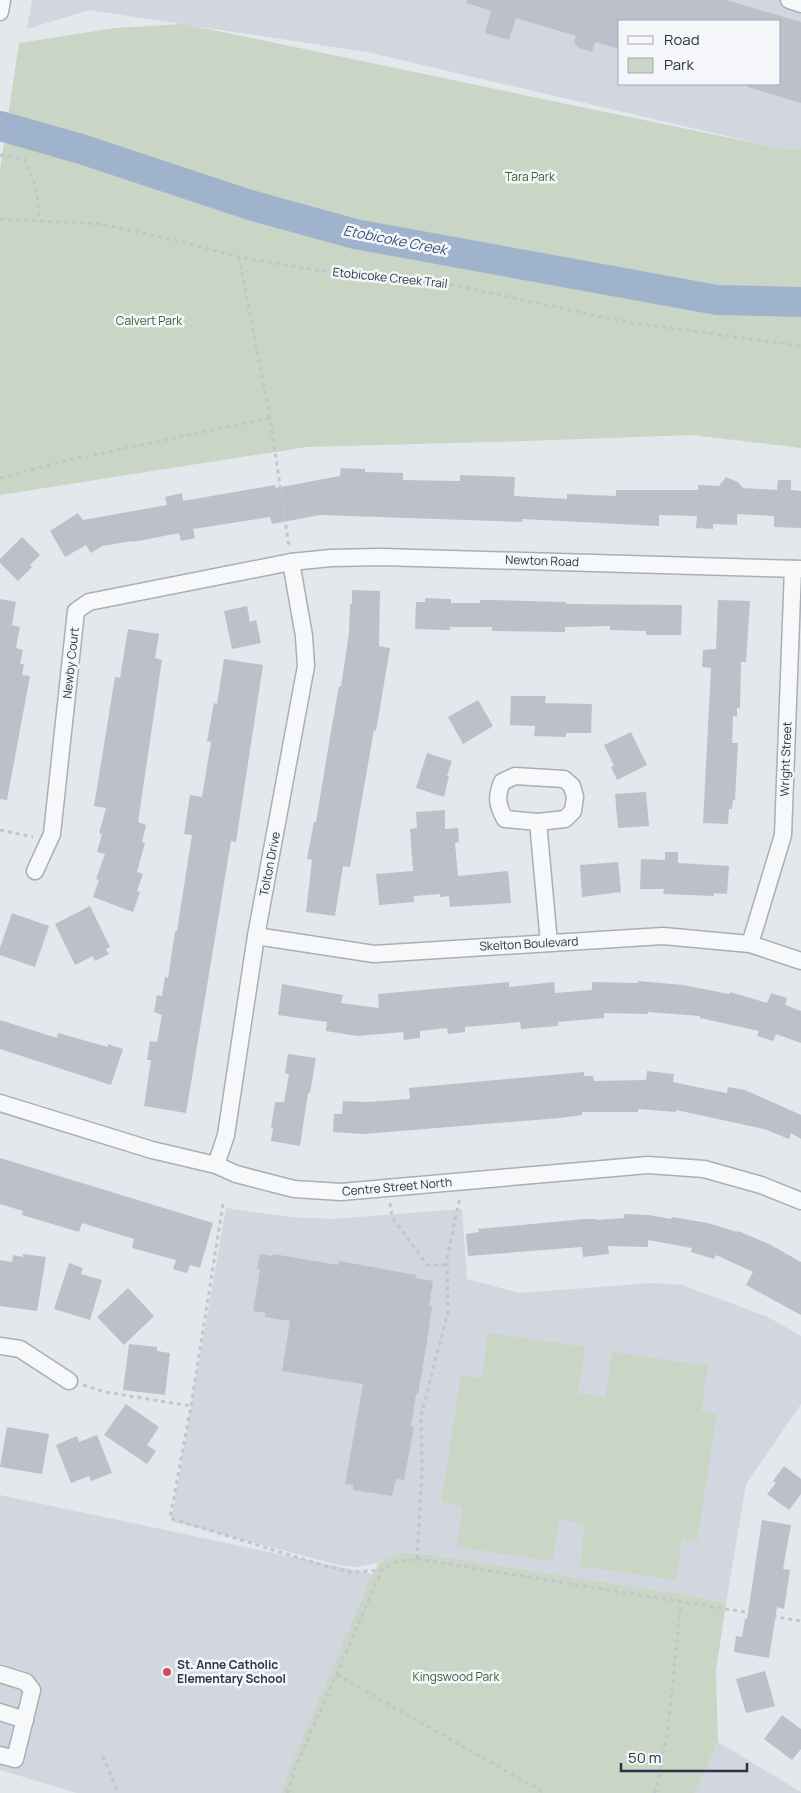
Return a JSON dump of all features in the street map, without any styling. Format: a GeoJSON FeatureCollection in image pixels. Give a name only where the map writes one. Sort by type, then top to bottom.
{"type":"FeatureCollection","features":[{"type":"Feature","properties":{"kind":"street"},"geometry":{"type":"LineString","coordinates":[[789,0],[801,4]]}},
{"type":"Feature","properties":{"kind":"street","name":"Newton Road"},"geometry":{"type":"LineString","coordinates":[[291,562],[382,556],[797,569]]}},
{"type":"Feature","properties":{"kind":"street","name":"Newby Court"},"geometry":{"type":"LineString","coordinates":[[35,871],[52,834],[76,611],[89,602],[291,562]]}},
{"type":"Feature","properties":{"kind":"street","name":"Tolton Drive"},"geometry":{"type":"LineString","coordinates":[[216,1165],[226,1135],[256,936],[306,666],[304,636],[291,562]]}},
{"type":"Feature","properties":{"kind":"street","name":"Wright Street"},"geometry":{"type":"LineString","coordinates":[[750,944],[783,835],[797,569]]}},
{"type":"Feature","properties":{"kind":"street"},"geometry":{"type":"LineString","coordinates":[[515,776],[564,779],[572,786],[575,797],[573,811],[565,819],[538,822],[505,819],[499,808],[498,792],[502,782],[515,776]]}},
{"type":"Feature","properties":{"kind":"street"},"geometry":{"type":"LineString","coordinates":[[538,822],[549,943]]}},
{"type":"Feature","properties":{"kind":"street","name":"Skelton Boulevard"},"geometry":{"type":"LineString","coordinates":[[256,936],[374,954],[663,936],[750,944],[801,961]]}},
{"type":"Feature","properties":{"kind":"street","name":"Centre Street North"},"geometry":{"type":"LineString","coordinates":[[0,1103],[152,1150],[216,1165],[236,1174],[294,1189],[341,1192],[648,1165],[704,1169],[761,1185],[801,1201]]}},
{"type":"Feature","properties":{"kind":"street"},"geometry":{"type":"LineString","coordinates":[[0,1346],[20,1349],[69,1381]]}},
{"type":"Feature","properties":{"kind":"street"},"geometry":{"type":"LineString","coordinates":[[0,1674],[26,1682],[32,1690],[15,1759],[0,1755]]}},
{"type":"Feature","properties":{"kind":"street"},"geometry":{"type":"LineString","coordinates":[[0,1712],[25,1720]]}},
{"type":"Feature","properties":{"kind":"path"},"geometry":{"type":"LineString","coordinates":[[0,155],[24,159],[34,176],[38,197],[39,221]]}},
{"type":"Feature","properties":{"kind":"path","name":"Etobicoke Creek Trail"},"geometry":{"type":"LineString","coordinates":[[0,219],[100,224],[180,241],[239,257],[322,271],[434,281],[627,322],[801,346]]}},
{"type":"Feature","properties":{"kind":"path"},"geometry":{"type":"LineString","coordinates":[[239,257],[270,418],[291,562]]}},
{"type":"Feature","properties":{"kind":"path"},"geometry":{"type":"LineString","coordinates":[[0,478],[74,459],[270,418]]}},
{"type":"Feature","properties":{"kind":"path"},"geometry":{"type":"LineString","coordinates":[[0,830],[48,840]]}},
{"type":"Feature","properties":{"kind":"path"},"geometry":{"type":"LineString","coordinates":[[417,1559],[422,1471],[421,1416],[448,1312],[447,1258],[464,1181]]}},
{"type":"Feature","properties":{"kind":"path"},"geometry":{"type":"LineString","coordinates":[[388,1188],[392,1217],[427,1266],[447,1266]]}},
{"type":"Feature","properties":{"kind":"path"},"geometry":{"type":"LineString","coordinates":[[223,1204],[191,1406],[170,1518],[325,1566],[351,1572],[382,1570],[398,1561],[417,1559],[801,1621]]}},
{"type":"Feature","properties":{"kind":"path"},"geometry":{"type":"LineString","coordinates":[[69,1381],[105,1392],[191,1406]]}},
{"type":"Feature","properties":{"kind":"path"},"geometry":{"type":"LineString","coordinates":[[287,1793],[295,1769],[382,1570]]}},
{"type":"Feature","properties":{"kind":"path"},"geometry":{"type":"LineString","coordinates":[[654,1793],[657,1787],[668,1730],[681,1601]]}},
{"type":"Feature","properties":{"kind":"path"},"geometry":{"type":"LineString","coordinates":[[337,1675],[545,1793]]}},
{"type":"Feature","properties":{"kind":"path"},"geometry":{"type":"LineString","coordinates":[[103,1756],[118,1793]]}},
{"type":"Feature","properties":{"kind":"shaded area"},"geometry":{"type":"Polygon","coordinates":[[[32,0],[801,0],[801,149],[778,148],[367,52],[89,10],[27,29],[32,0]]]}},
{"type":"Feature","properties":{"kind":"shaded area"},"geometry":{"type":"Polygon","coordinates":[[[226,1208],[291,1217],[333,1219],[462,1209],[467,1279],[519,1293],[652,1283],[682,1285],[768,1317],[801,1336],[801,1404],[746,1484],[726,1603],[431,1555],[400,1553],[379,1563],[355,1567],[339,1565],[171,1521],[226,1208]]]}},
{"type":"Feature","properties":{"kind":"shaded area","name":"St. Anne Catholic Elementary School"},"geometry":{"type":"Polygon","coordinates":[[[0,1495],[373,1574],[285,1793],[77,1793],[0,1770],[0,1495]]]}},
{"type":"Feature","properties":{"kind":"shaded area"},"geometry":{"type":"Polygon","coordinates":[[[718,1742],[801,1792],[801,1793],[695,1793],[718,1742]]]}},
{"type":"Feature","properties":{"kind":"green space","name":"Calvert Park"},"geometry":{"type":"Polygon","coordinates":[[[184,24],[778,148],[801,149],[801,448],[692,435],[306,447],[0,495],[0,170],[19,43],[115,28],[184,24]]]}},
{"type":"Feature","properties":{"kind":"green space"},"geometry":{"type":"Polygon","coordinates":[[[488,1333],[585,1347],[578,1393],[605,1397],[612,1352],[708,1366],[701,1412],[717,1414],[697,1541],[682,1539],[676,1580],[580,1566],[585,1524],[559,1520],[553,1561],[456,1547],[463,1506],[441,1502],[461,1376],[482,1378],[488,1333]]]}},
{"type":"Feature","properties":{"kind":"green space","name":"Kingswood Park"},"geometry":{"type":"Polygon","coordinates":[[[400,1553],[431,1555],[726,1603],[716,1671],[718,1742],[695,1793],[281,1793],[371,1578],[379,1563],[400,1553]]]}},
{"type":"Feature","properties":{"kind":"building"},"geometry":{"type":"Polygon","coordinates":[[[467,0],[726,0],[801,22],[801,103],[748,87],[749,85],[781,85],[781,20],[618,20],[618,48],[595,42],[592,52],[579,48],[574,42],[576,36],[516,18],[509,40],[485,33],[491,11],[467,3],[467,0]]]}},
{"type":"Feature","properties":{"kind":"building"},"geometry":{"type":"Polygon","coordinates":[[[341,468],[365,469],[365,472],[403,473],[403,480],[460,481],[460,475],[515,477],[514,496],[567,499],[567,494],[616,496],[616,490],[698,490],[698,485],[719,486],[726,477],[738,482],[743,488],[777,490],[778,480],[791,480],[791,490],[801,491],[801,528],[774,527],[774,516],[737,514],[737,525],[713,524],[713,529],[696,528],[697,516],[659,515],[659,526],[522,519],[522,522],[320,515],[272,524],[270,517],[193,529],[195,538],[181,541],[179,533],[102,546],[91,553],[86,545],[65,557],[50,531],[78,513],[83,520],[167,505],[165,497],[182,493],[183,501],[275,485],[276,488],[340,476],[341,468]]]}},
{"type":"Feature","properties":{"kind":"building"},"geometry":{"type":"Polygon","coordinates":[[[22,537],[40,555],[30,565],[32,567],[18,581],[0,563],[0,559],[22,537]]]}},
{"type":"Feature","properties":{"kind":"building"},"geometry":{"type":"Polygon","coordinates":[[[352,590],[380,591],[379,646],[390,648],[350,867],[343,866],[335,916],[306,912],[312,860],[307,859],[314,822],[316,822],[339,686],[341,687],[349,633],[352,590]]]}},
{"type":"Feature","properties":{"kind":"building"},"geometry":{"type":"Polygon","coordinates":[[[425,598],[451,599],[451,603],[480,603],[480,600],[492,600],[566,602],[566,604],[682,605],[681,635],[646,635],[646,631],[610,630],[610,626],[565,627],[565,632],[492,631],[492,627],[450,627],[450,630],[415,629],[416,602],[425,602],[425,598]]]}},
{"type":"Feature","properties":{"kind":"building"},"geometry":{"type":"Polygon","coordinates":[[[0,599],[16,602],[12,625],[20,627],[16,648],[23,650],[20,664],[24,664],[22,675],[30,676],[7,800],[0,799],[0,599]]]}},
{"type":"Feature","properties":{"kind":"building"},"geometry":{"type":"Polygon","coordinates":[[[718,600],[750,601],[746,662],[741,662],[740,708],[737,708],[737,717],[733,716],[732,743],[738,743],[735,800],[733,800],[732,809],[729,809],[728,824],[703,823],[711,668],[702,667],[703,650],[716,649],[718,600]]]}},
{"type":"Feature","properties":{"kind":"building"},"geometry":{"type":"Polygon","coordinates":[[[247,606],[250,622],[256,620],[261,643],[232,649],[224,611],[247,606]]]}},
{"type":"Feature","properties":{"kind":"building"},"geometry":{"type":"Polygon","coordinates":[[[128,629],[159,634],[155,658],[162,660],[138,822],[146,825],[142,842],[145,843],[137,872],[143,874],[137,891],[140,892],[133,912],[93,897],[99,880],[96,879],[105,854],[97,852],[102,834],[99,833],[106,808],[94,806],[115,677],[120,678],[128,629]]]}},
{"type":"Feature","properties":{"kind":"building"},"geometry":{"type":"Polygon","coordinates":[[[224,659],[263,665],[236,842],[231,841],[186,1113],[144,1106],[151,1060],[147,1060],[150,1041],[157,1042],[162,1015],[154,1012],[157,995],[162,996],[165,977],[168,978],[175,931],[177,931],[192,835],[184,834],[190,795],[202,797],[211,742],[207,741],[214,703],[217,704],[224,659]]]}},
{"type":"Feature","properties":{"kind":"building"},"geometry":{"type":"Polygon","coordinates":[[[511,696],[546,696],[545,703],[592,704],[591,733],[566,733],[566,737],[534,736],[535,726],[510,725],[511,696]]]}},
{"type":"Feature","properties":{"kind":"building"},"geometry":{"type":"Polygon","coordinates":[[[478,700],[493,726],[463,744],[448,717],[478,700]]]}},
{"type":"Feature","properties":{"kind":"building"},"geometry":{"type":"Polygon","coordinates":[[[631,732],[647,765],[617,780],[611,767],[614,766],[604,745],[631,732]]]}},
{"type":"Feature","properties":{"kind":"building"},"geometry":{"type":"Polygon","coordinates":[[[427,753],[452,761],[447,776],[449,776],[444,797],[416,788],[427,753]]]}},
{"type":"Feature","properties":{"kind":"building"},"geometry":{"type":"Polygon","coordinates":[[[646,792],[649,826],[618,828],[615,794],[646,792]]]}},
{"type":"Feature","properties":{"kind":"building"},"geometry":{"type":"Polygon","coordinates":[[[445,810],[445,829],[458,828],[459,842],[455,843],[458,876],[508,871],[511,903],[450,907],[449,896],[440,897],[440,894],[414,896],[414,902],[379,905],[376,874],[413,871],[410,829],[417,828],[416,812],[445,810]]]}},
{"type":"Feature","properties":{"kind":"building"},"geometry":{"type":"Polygon","coordinates":[[[665,852],[678,852],[678,863],[729,866],[727,894],[714,893],[714,896],[663,894],[664,889],[640,889],[641,859],[665,860],[665,852]]]}},
{"type":"Feature","properties":{"kind":"building"},"geometry":{"type":"Polygon","coordinates":[[[618,862],[621,892],[582,897],[580,865],[618,862]]]}},
{"type":"Feature","properties":{"kind":"building"},"geometry":{"type":"Polygon","coordinates":[[[90,906],[110,947],[106,949],[109,954],[95,961],[93,956],[75,965],[55,924],[90,906]]]}},
{"type":"Feature","properties":{"kind":"building"},"geometry":{"type":"Polygon","coordinates":[[[12,913],[49,926],[35,967],[0,955],[0,948],[12,913]]]}},
{"type":"Feature","properties":{"kind":"building"},"geometry":{"type":"Polygon","coordinates":[[[638,981],[683,985],[729,994],[730,992],[767,1003],[771,993],[787,998],[785,1005],[801,1011],[801,1043],[776,1034],[773,1041],[757,1036],[759,1031],[700,1018],[700,1016],[648,1012],[648,1014],[604,1013],[604,1018],[558,1022],[558,1026],[521,1029],[520,1022],[465,1027],[465,1032],[448,1034],[447,1028],[420,1031],[420,1038],[404,1040],[403,1032],[357,1036],[326,1031],[327,1022],[278,1015],[282,984],[343,995],[341,1003],[379,1008],[378,994],[509,982],[509,987],[554,982],[555,993],[592,990],[592,982],[638,983],[638,981]]]}},
{"type":"Feature","properties":{"kind":"building"},"geometry":{"type":"Polygon","coordinates":[[[0,1020],[57,1038],[58,1033],[108,1047],[108,1044],[123,1049],[111,1085],[0,1049],[0,1020]]]}},
{"type":"Feature","properties":{"kind":"building"},"geometry":{"type":"Polygon","coordinates":[[[288,1054],[316,1058],[310,1093],[308,1093],[300,1146],[271,1141],[275,1102],[284,1102],[289,1074],[285,1073],[288,1054]]]}},
{"type":"Feature","properties":{"kind":"building"},"geometry":{"type":"Polygon","coordinates":[[[647,1071],[674,1074],[673,1082],[701,1088],[727,1093],[728,1087],[745,1090],[801,1115],[801,1139],[791,1133],[789,1139],[764,1129],[676,1110],[676,1112],[638,1109],[638,1112],[582,1112],[582,1115],[560,1118],[363,1134],[333,1132],[334,1114],[342,1114],[343,1101],[367,1102],[410,1099],[409,1088],[584,1072],[584,1076],[593,1076],[594,1081],[646,1080],[647,1071]]]}},
{"type":"Feature","properties":{"kind":"building"},"geometry":{"type":"Polygon","coordinates":[[[0,1158],[213,1223],[200,1268],[190,1265],[187,1273],[173,1269],[176,1260],[132,1248],[134,1239],[82,1223],[79,1232],[22,1215],[23,1211],[0,1204],[0,1158]]]}},
{"type":"Feature","properties":{"kind":"building"},"geometry":{"type":"Polygon","coordinates":[[[624,1214],[649,1215],[671,1219],[672,1217],[708,1223],[738,1231],[769,1244],[801,1262],[801,1315],[746,1285],[753,1272],[716,1255],[714,1259],[691,1252],[692,1248],[648,1240],[648,1247],[608,1246],[609,1254],[583,1257],[582,1247],[468,1256],[466,1234],[479,1232],[478,1229],[585,1219],[624,1218],[624,1214]]]}},
{"type":"Feature","properties":{"kind":"building"},"geometry":{"type":"Polygon","coordinates":[[[23,1254],[46,1257],[37,1311],[0,1306],[0,1260],[12,1262],[13,1255],[23,1257],[23,1254]]]}},
{"type":"Feature","properties":{"kind":"building"},"geometry":{"type":"Polygon","coordinates":[[[260,1254],[272,1256],[273,1254],[338,1265],[339,1261],[416,1275],[415,1278],[433,1281],[429,1306],[432,1306],[426,1348],[418,1394],[416,1394],[411,1426],[414,1427],[404,1480],[396,1479],[392,1496],[353,1490],[353,1485],[345,1484],[363,1384],[282,1371],[290,1321],[265,1317],[266,1313],[253,1311],[260,1270],[257,1269],[260,1254]]]}},
{"type":"Feature","properties":{"kind":"building"},"geometry":{"type":"Polygon","coordinates":[[[69,1263],[83,1268],[81,1274],[102,1280],[90,1320],[54,1309],[69,1263]]]}},
{"type":"Feature","properties":{"kind":"building"},"geometry":{"type":"Polygon","coordinates":[[[128,1288],[154,1316],[124,1345],[97,1317],[128,1288]]]}},
{"type":"Feature","properties":{"kind":"building"},"geometry":{"type":"Polygon","coordinates":[[[129,1344],[157,1347],[157,1351],[170,1353],[165,1395],[123,1390],[129,1344]]]}},
{"type":"Feature","properties":{"kind":"building"},"geometry":{"type":"Polygon","coordinates":[[[126,1404],[159,1427],[147,1445],[156,1451],[147,1464],[104,1435],[126,1404]]]}},
{"type":"Feature","properties":{"kind":"building"},"geometry":{"type":"Polygon","coordinates":[[[7,1427],[49,1434],[42,1474],[0,1467],[7,1427]]]}},
{"type":"Feature","properties":{"kind":"building"},"geometry":{"type":"Polygon","coordinates":[[[97,1435],[112,1473],[91,1481],[89,1476],[71,1483],[56,1445],[77,1436],[79,1442],[97,1435]]]}},
{"type":"Feature","properties":{"kind":"building"},"geometry":{"type":"Polygon","coordinates":[[[784,1466],[801,1479],[801,1494],[789,1510],[767,1494],[776,1483],[773,1481],[784,1466]]]}},
{"type":"Feature","properties":{"kind":"building"},"geometry":{"type":"Polygon","coordinates":[[[762,1520],[791,1525],[783,1569],[790,1570],[784,1609],[777,1607],[769,1658],[734,1652],[736,1636],[742,1637],[745,1619],[747,1619],[762,1520]]]}},
{"type":"Feature","properties":{"kind":"building"},"geometry":{"type":"Polygon","coordinates":[[[765,1671],[775,1706],[746,1713],[736,1679],[765,1671]]]}},
{"type":"Feature","properties":{"kind":"building"},"geometry":{"type":"Polygon","coordinates":[[[782,1715],[801,1729],[801,1749],[792,1760],[764,1739],[782,1715]]]}},
{"type":"Feature","properties":{"kind":"waterway","name":"Etobicoke Creek"},"geometry":{"type":"LineString","coordinates":[[0,126],[81,149],[250,205],[355,234],[717,300],[801,302]]}},
{"type":"Feature","properties":{"kind":"place","name":"St. Anne Catholic Elementary School"},"geometry":{"type":"Point","coordinates":[167,1672]}},
{"type":"Feature","properties":{"kind":"park label","name":"Tara Park"},"geometry":{"type":"Point","coordinates":[530,177]}}]}
